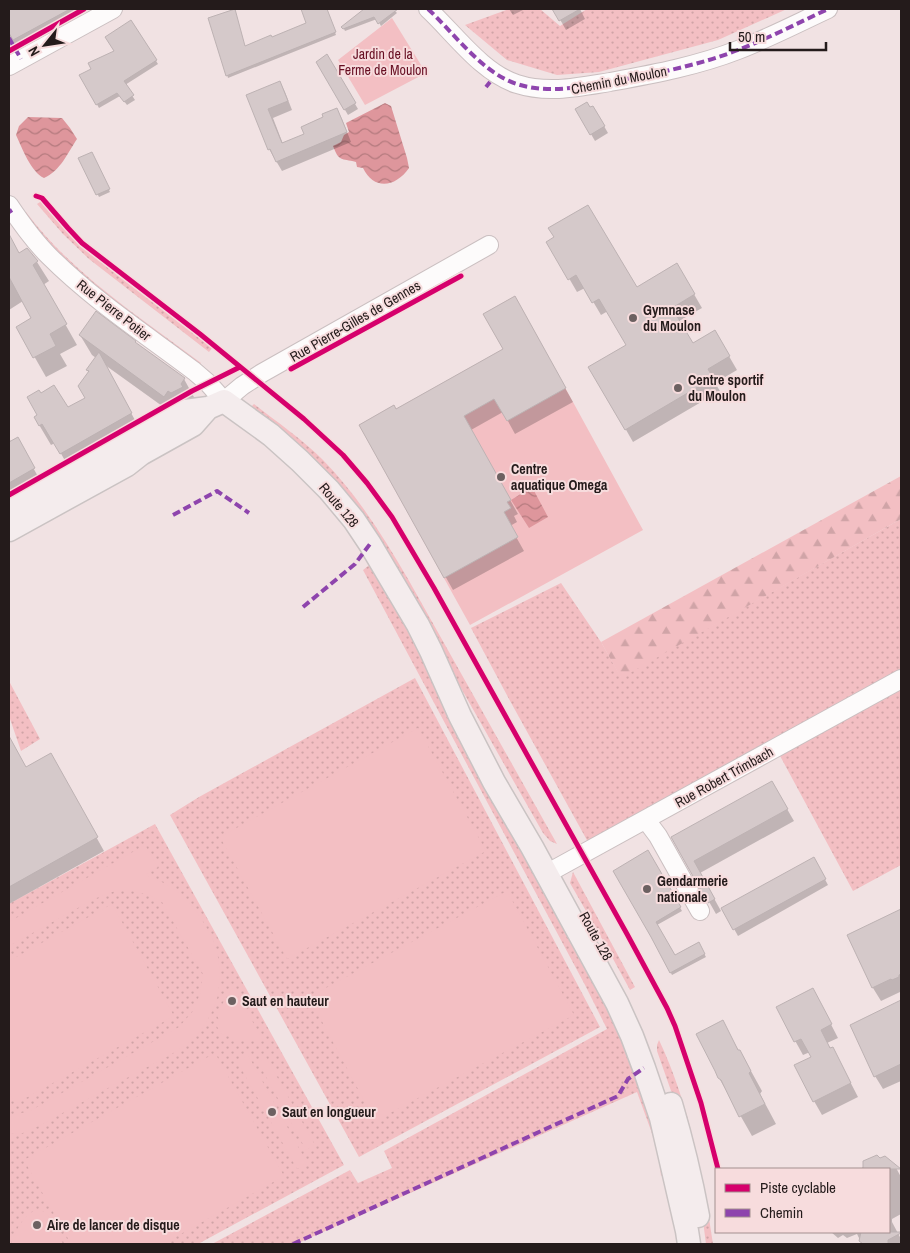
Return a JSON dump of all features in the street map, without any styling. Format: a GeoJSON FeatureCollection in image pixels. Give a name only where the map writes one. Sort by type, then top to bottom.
{"type":"FeatureCollection","features":[{"type":"Feature","properties":{"kind":"main road"},"geometry":{"type":"LineString","coordinates":[[9,508],[185,411],[216,404]]}},
{"type":"Feature","properties":{"kind":"main road"},"geometry":{"type":"LineString","coordinates":[[9,530],[127,466],[141,454],[193,425],[216,404]]}},
{"type":"Feature","properties":{"kind":"main road","name":"Route 128"},"geometry":{"type":"LineString","coordinates":[[216,404],[271,435],[330,490],[370,544],[418,625],[460,716],[494,782],[552,871],[629,997],[645,1031],[678,1126],[694,1193],[701,1244]]}},
{"type":"Feature","properties":{"kind":"main road","name":"Route 128"},"geometry":{"type":"LineString","coordinates":[[552,871],[617,1003],[644,1068],[660,1118],[687,1231],[688,1244]]}},
{"type":"Feature","properties":{"kind":"street"},"geometry":{"type":"LineString","coordinates":[[9,66],[113,9]]}},
{"type":"Feature","properties":{"kind":"street","name":"Chemin du Moulon"},"geometry":{"type":"LineString","coordinates":[[428,9],[478,59],[495,73],[516,84],[540,89],[564,90],[682,68],[737,50],[828,9]]}},
{"type":"Feature","properties":{"kind":"street","name":"Rue Pierre Potier"},"geometry":{"type":"LineString","coordinates":[[10,209],[48,255],[61,267],[96,297],[208,383],[216,404]]}},
{"type":"Feature","properties":{"kind":"street","name":"Rue Pierre-Gilles de Gennes"},"geometry":{"type":"LineString","coordinates":[[216,404],[262,373],[488,245]]}},
{"type":"Feature","properties":{"kind":"street","name":"Rue Robert Trimbach"},"geometry":{"type":"LineString","coordinates":[[552,871],[901,679]]}},
{"type":"Feature","properties":{"kind":"street"},"geometry":{"type":"LineString","coordinates":[[646,820],[658,836],[700,911]]}},
{"type":"Feature","properties":{"kind":"green space"},"geometry":{"type":"Polygon","coordinates":[[[509,9],[540,9],[560,26],[587,9],[787,9],[718,40],[599,72],[557,75],[507,60],[465,25],[509,9]]]}},
{"type":"Feature","properties":{"kind":"green space","name":"Jardin de la Ferme de Moulon"},"geometry":{"type":"Polygon","coordinates":[[[392,18],[426,73],[365,105],[338,60],[392,18]]]}},
{"type":"Feature","properties":{"kind":"green space"},"geometry":{"type":"Polygon","coordinates":[[[43,200],[81,244],[121,278],[213,347],[209,352],[89,259],[63,234],[37,204],[43,200]]]}},
{"type":"Feature","properties":{"kind":"green space"},"geometry":{"type":"Polygon","coordinates":[[[26,212],[49,240],[101,288],[201,363],[197,368],[78,276],[21,215],[26,212]]]}},
{"type":"Feature","properties":{"kind":"green space","name":"Centre aquatique Omega"},"geometry":{"type":"Polygon","coordinates":[[[515,296],[643,530],[470,625],[359,425],[394,405],[396,409],[503,349],[483,314],[515,296]]]}},
{"type":"Feature","properties":{"kind":"green space"},"geometry":{"type":"Polygon","coordinates":[[[254,404],[315,452],[348,488],[369,517],[408,579],[557,844],[550,841],[543,833],[386,552],[250,408],[254,404]]]}},
{"type":"Feature","properties":{"kind":"green space"},"geometry":{"type":"Polygon","coordinates":[[[901,476],[901,519],[621,678],[601,642],[901,476]]]}},
{"type":"Feature","properties":{"kind":"green space"},"geometry":{"type":"Polygon","coordinates":[[[901,519],[901,865],[853,891],[772,741],[588,842],[471,628],[561,583],[601,642],[621,677],[901,519]]]}},
{"type":"Feature","properties":{"kind":"green space"},"geometry":{"type":"Polygon","coordinates":[[[372,563],[613,1013],[668,1170],[661,1176],[658,1150],[637,1092],[296,1244],[212,1244],[350,1170],[358,1183],[392,1168],[384,1151],[607,1029],[363,570],[372,563]]]}},
{"type":"Feature","properties":{"kind":"green space"},"geometry":{"type":"Polygon","coordinates":[[[415,678],[600,1027],[359,1157],[170,815],[199,797],[415,678]]]}},
{"type":"Feature","properties":{"kind":"green space"},"geometry":{"type":"Polygon","coordinates":[[[9,681],[40,739],[21,751],[9,716],[9,681]]]}},
{"type":"Feature","properties":{"kind":"green space"},"geometry":{"type":"Polygon","coordinates":[[[418,728],[486,851],[287,959],[220,837],[418,728]]]}},
{"type":"Feature","properties":{"kind":"green space"},"geometry":{"type":"Polygon","coordinates":[[[155,824],[344,1165],[198,1244],[9,1244],[9,904],[155,824]]]}},
{"type":"Feature","properties":{"kind":"green space"},"geometry":{"type":"Polygon","coordinates":[[[145,845],[158,867],[145,875],[168,885],[186,899],[200,916],[215,944],[219,965],[219,980],[217,999],[212,1011],[195,1037],[175,1052],[43,1124],[23,1133],[9,1134],[9,1116],[30,1111],[179,1027],[193,1011],[200,994],[203,974],[162,902],[149,895],[132,891],[115,891],[94,899],[9,946],[9,922],[145,845]]]}},
{"type":"Feature","properties":{"kind":"green space"},"geometry":{"type":"Polygon","coordinates":[[[573,872],[635,987],[630,990],[570,883],[573,872]]]}},
{"type":"Feature","properties":{"kind":"green space"},"geometry":{"type":"Polygon","coordinates":[[[507,891],[574,1015],[375,1121],[309,997],[507,891]]]}},
{"type":"Feature","properties":{"kind":"green space"},"geometry":{"type":"Polygon","coordinates":[[[112,904],[174,1016],[15,1104],[9,1092],[9,961],[112,904]]]}},
{"type":"Feature","properties":{"kind":"green space","name":"Saut en hauteur"},"geometry":{"type":"Polygon","coordinates":[[[233,987],[263,1040],[231,1040],[227,1033],[222,1035],[216,1025],[220,1021],[216,1014],[233,987]]]}},
{"type":"Feature","properties":{"kind":"green space"},"geometry":{"type":"Polygon","coordinates":[[[659,1040],[679,1089],[694,1140],[713,1244],[706,1244],[682,1122],[657,1051],[659,1040]]]}},
{"type":"Feature","properties":{"kind":"green space"},"geometry":{"type":"Polygon","coordinates":[[[215,1053],[284,1176],[163,1244],[71,1244],[24,1160],[215,1053]]]}},
{"type":"Feature","properties":{"kind":"green space","name":"Saut en longueur"},"geometry":{"type":"Polygon","coordinates":[[[248,1055],[307,1163],[297,1169],[237,1061],[248,1055]]]}},
{"type":"Feature","properties":{"kind":"green space"},"geometry":{"type":"Polygon","coordinates":[[[266,1057],[315,1145],[306,1150],[258,1062],[266,1057]]]}},
{"type":"Feature","properties":{"kind":"green space","name":"Aire de lancer de disque"},"geometry":{"type":"Polygon","coordinates":[[[39,1209],[48,1215],[57,1229],[63,1244],[11,1244],[15,1233],[25,1218],[39,1209]]]}},
{"type":"Feature","properties":{"kind":"water"},"geometry":{"type":"Polygon","coordinates":[[[385,103],[391,106],[409,168],[398,179],[385,184],[373,180],[363,168],[357,167],[356,162],[339,157],[333,146],[341,142],[344,135],[349,132],[346,123],[385,103]]]}},
{"type":"Feature","properties":{"kind":"water"},"geometry":{"type":"Polygon","coordinates":[[[28,117],[62,118],[77,139],[55,171],[44,178],[31,165],[16,135],[19,126],[28,117]]]}},
{"type":"Feature","properties":{"kind":"water"},"geometry":{"type":"Polygon","coordinates":[[[532,487],[548,517],[529,528],[511,500],[532,487]]]}},
{"type":"Feature","properties":{"kind":"building"},"geometry":{"type":"Polygon","coordinates":[[[9,9],[70,9],[13,40],[9,33],[9,9]]]}},
{"type":"Feature","properties":{"kind":"building"},"geometry":{"type":"Polygon","coordinates":[[[235,9],[245,46],[306,23],[301,9],[327,9],[336,32],[226,76],[208,18],[235,9]]]}},
{"type":"Feature","properties":{"kind":"building"},"geometry":{"type":"Polygon","coordinates":[[[364,9],[398,9],[378,24],[374,17],[343,29],[341,27],[364,9]]]}},
{"type":"Feature","properties":{"kind":"building"},"geometry":{"type":"Polygon","coordinates":[[[552,9],[580,9],[559,21],[552,9]]]}},
{"type":"Feature","properties":{"kind":"building"},"geometry":{"type":"Polygon","coordinates":[[[131,20],[157,60],[124,81],[134,95],[124,102],[117,93],[96,105],[79,75],[91,69],[88,63],[114,51],[105,37],[131,20]]]}},
{"type":"Feature","properties":{"kind":"building"},"geometry":{"type":"Polygon","coordinates":[[[327,54],[356,103],[344,110],[316,62],[327,54]]]}},
{"type":"Feature","properties":{"kind":"building"},"geometry":{"type":"Polygon","coordinates":[[[280,81],[288,101],[268,109],[282,143],[304,134],[301,127],[323,117],[322,114],[337,108],[347,132],[276,162],[270,149],[268,150],[246,95],[280,81]]]}},
{"type":"Feature","properties":{"kind":"building"},"geometry":{"type":"Polygon","coordinates":[[[587,102],[590,107],[593,106],[605,126],[590,135],[575,109],[587,102]]]}},
{"type":"Feature","properties":{"kind":"building"},"geometry":{"type":"Polygon","coordinates":[[[92,152],[110,189],[96,195],[78,158],[92,152]]]}},
{"type":"Feature","properties":{"kind":"building","name":"Gymnase du Moulon"},"geometry":{"type":"Polygon","coordinates":[[[588,205],[637,287],[677,263],[695,294],[672,308],[693,343],[715,330],[730,356],[708,369],[713,378],[625,430],[588,367],[626,345],[599,299],[592,303],[576,275],[568,280],[546,242],[554,237],[548,228],[588,205]]]}},
{"type":"Feature","properties":{"kind":"building"},"geometry":{"type":"Polygon","coordinates":[[[9,234],[19,253],[27,248],[38,261],[33,265],[67,324],[50,334],[56,346],[33,358],[16,327],[31,318],[9,277],[9,234]]]}},
{"type":"Feature","properties":{"kind":"building"},"geometry":{"type":"Polygon","coordinates":[[[515,296],[566,388],[507,421],[494,399],[464,416],[511,500],[507,502],[511,508],[504,512],[518,537],[444,578],[359,425],[394,405],[396,409],[503,349],[483,314],[515,296]]]}},
{"type":"Feature","properties":{"kind":"building"},"geometry":{"type":"Polygon","coordinates":[[[96,311],[185,378],[181,384],[183,387],[171,393],[168,391],[164,397],[79,335],[96,311]]]}},
{"type":"Feature","properties":{"kind":"building"},"geometry":{"type":"Polygon","coordinates":[[[99,352],[132,413],[60,454],[42,424],[39,426],[34,417],[37,415],[27,397],[39,390],[41,393],[54,385],[68,407],[85,398],[78,386],[89,371],[86,370],[99,352]]]}},
{"type":"Feature","properties":{"kind":"building"},"geometry":{"type":"Polygon","coordinates":[[[18,437],[35,468],[9,483],[9,442],[18,437]]]}},
{"type":"Feature","properties":{"kind":"building"},"geometry":{"type":"Polygon","coordinates":[[[9,736],[26,767],[51,753],[98,837],[9,887],[9,736]]]}},
{"type":"Feature","properties":{"kind":"building"},"geometry":{"type":"Polygon","coordinates":[[[772,781],[788,809],[694,861],[715,899],[708,903],[671,837],[772,781]]]}},
{"type":"Feature","properties":{"kind":"building","name":"Gendarmerie nationale"},"geometry":{"type":"Polygon","coordinates":[[[648,850],[681,907],[656,922],[675,955],[699,942],[705,954],[670,973],[613,871],[648,850]]]}},
{"type":"Feature","properties":{"kind":"building"},"geometry":{"type":"Polygon","coordinates":[[[814,857],[826,879],[733,930],[721,908],[814,857]]]}},
{"type":"Feature","properties":{"kind":"building"},"geometry":{"type":"Polygon","coordinates":[[[901,909],[901,974],[899,977],[872,988],[847,935],[901,909]]]}},
{"type":"Feature","properties":{"kind":"building"},"geometry":{"type":"Polygon","coordinates":[[[813,988],[832,1024],[821,1030],[830,1048],[833,1047],[851,1083],[813,1102],[794,1065],[811,1057],[801,1039],[794,1042],[776,1007],[813,988]]]}},
{"type":"Feature","properties":{"kind":"building"},"geometry":{"type":"Polygon","coordinates":[[[901,1000],[901,1064],[874,1077],[850,1025],[901,1000]]]}},
{"type":"Feature","properties":{"kind":"building"},"geometry":{"type":"Polygon","coordinates":[[[723,1020],[751,1071],[749,1073],[765,1104],[739,1117],[696,1034],[723,1020]]]}},
{"type":"Feature","properties":{"kind":"building"},"geometry":{"type":"Polygon","coordinates":[[[877,1155],[880,1158],[885,1156],[901,1169],[863,1168],[863,1161],[877,1155]]]}},
{"type":"Feature","properties":{"kind":"building"},"geometry":{"type":"Polygon","coordinates":[[[901,1232],[888,1240],[888,1244],[863,1244],[859,1241],[861,1233],[901,1232]]]}},
{"type":"Feature","properties":{"kind":"marked path"},"geometry":{"type":"LineString","coordinates":[[428,9],[480,62],[492,71],[504,79],[517,84],[540,89],[610,82],[659,73],[707,61],[750,45],[828,9]]}},
{"type":"Feature","properties":{"kind":"marked path"},"geometry":{"type":"LineString","coordinates":[[9,38],[21,59]]}},
{"type":"Feature","properties":{"kind":"marked path"},"geometry":{"type":"LineString","coordinates":[[486,87],[490,82]]}},
{"type":"Feature","properties":{"kind":"marked path"},"geometry":{"type":"LineString","coordinates":[[173,515],[217,491],[249,513]]}},
{"type":"Feature","properties":{"kind":"marked path"},"geometry":{"type":"LineString","coordinates":[[303,607],[355,564],[370,544]]}},
{"type":"Feature","properties":{"kind":"marked path"},"geometry":{"type":"LineString","coordinates":[[293,1244],[618,1096],[628,1079],[644,1068]]}},
{"type":"Feature","properties":{"kind":"cycle path"},"geometry":{"type":"LineString","coordinates":[[9,51],[84,9]]}},
{"type":"Feature","properties":{"kind":"cycle path"},"geometry":{"type":"LineString","coordinates":[[36,196],[42,198],[82,243],[200,334],[304,419],[343,455],[392,517],[434,588],[667,1008],[701,1103],[718,1168]]}},
{"type":"Feature","properties":{"kind":"cycle path"},"geometry":{"type":"LineString","coordinates":[[291,369],[461,276]]}},
{"type":"Feature","properties":{"kind":"cycle path"},"geometry":{"type":"LineString","coordinates":[[9,495],[192,391],[240,367]]}},
{"type":"Feature","properties":{"kind":"place","name":"Gymnase du Moulon"},"geometry":{"type":"Point","coordinates":[633,318]}},
{"type":"Feature","properties":{"kind":"place","name":"Centre sportif du Moulon"},"geometry":{"type":"Point","coordinates":[678,388]}},
{"type":"Feature","properties":{"kind":"place","name":"Centre aquatique Omega"},"geometry":{"type":"Point","coordinates":[501,477]}},
{"type":"Feature","properties":{"kind":"place","name":"Gendarmerie nationale"},"geometry":{"type":"Point","coordinates":[647,889]}},
{"type":"Feature","properties":{"kind":"place","name":"Saut en hauteur"},"geometry":{"type":"Point","coordinates":[232,1001]}},
{"type":"Feature","properties":{"kind":"place","name":"Saut en longueur"},"geometry":{"type":"Point","coordinates":[272,1112]}},
{"type":"Feature","properties":{"kind":"place","name":"Aire de lancer de disque"},"geometry":{"type":"Point","coordinates":[37,1225]}}]}
